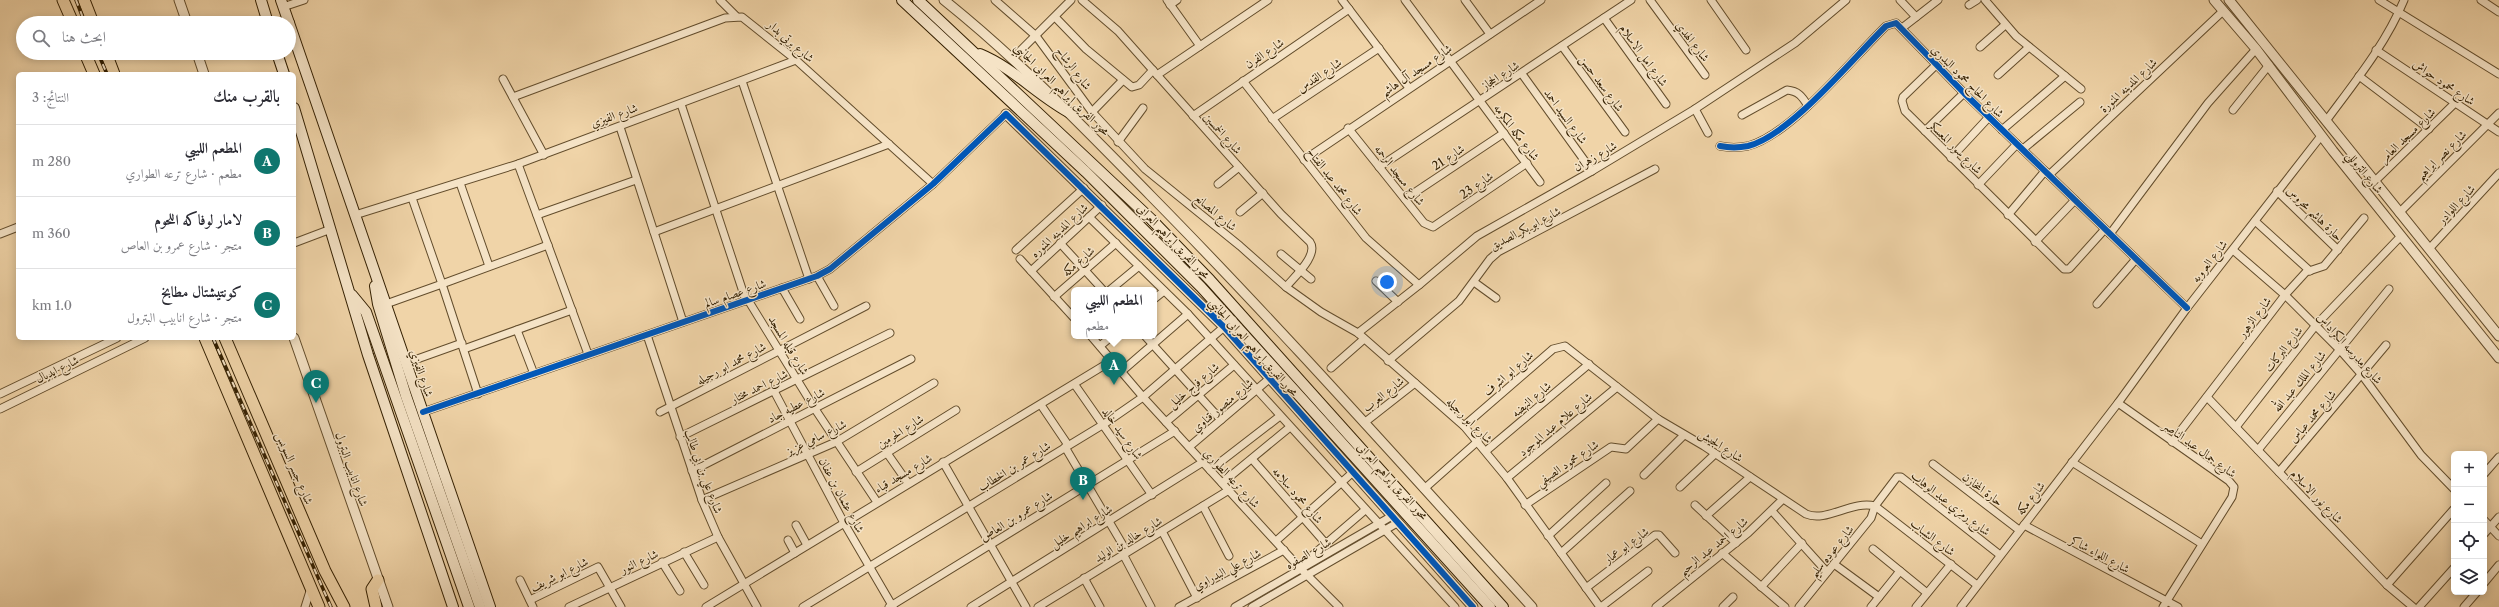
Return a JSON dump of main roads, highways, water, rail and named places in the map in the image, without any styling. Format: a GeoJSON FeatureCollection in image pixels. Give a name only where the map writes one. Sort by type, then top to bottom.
{"type":"FeatureCollection","features":[{"type":"Feature","properties":{"kind":"main road"},"geometry":{"type":"LineString","coordinates":[[63,0],[70,16]]}},
{"type":"Feature","properties":{"kind":"main road"},"geometry":{"type":"LineString","coordinates":[[261,0],[266,16]]}},
{"type":"Feature","properties":{"kind":"main road","name":"محور الفريق إبراهيم العرابى"},"geometry":{"type":"LineString","coordinates":[[902,0],[965,56],[1141,225],[1228,324],[1490,607]]}},
{"type":"Feature","properties":{"kind":"main road","name":"محور الفريق إبراهيم العرابى"},"geometry":{"type":"LineString","coordinates":[[918,0],[1151,219],[1210,280],[1503,607]]}},
{"type":"Feature","properties":{"kind":"main road"},"geometry":{"type":"LineString","coordinates":[[72,16],[76,6],[85,4],[90,16]]}},
{"type":"Feature","properties":{"kind":"main road"},"geometry":{"type":"LineString","coordinates":[[282,4],[286,16]]}},
{"type":"Feature","properties":{"kind":"main road","name":"شارع الفيزي"},"geometry":{"type":"LineString","coordinates":[[296,43],[490,607]]}},
{"type":"Feature","properties":{"kind":"main road"},"geometry":{"type":"LineString","coordinates":[[973,51],[1004,66],[1038,94],[1072,114]]}},
{"type":"Feature","properties":{"kind":"main road"},"geometry":{"type":"LineString","coordinates":[[88,60],[93,72]]}},
{"type":"Feature","properties":{"kind":"main road"},"geometry":{"type":"LineString","coordinates":[[109,60],[113,72]]}},
{"type":"Feature","properties":{"kind":"main road"},"geometry":{"type":"LineString","coordinates":[[279,60],[283,72]]}},
{"type":"Feature","properties":{"kind":"main road"},"geometry":{"type":"LineString","coordinates":[[296,114],[351,294],[368,355],[453,607]]}},
{"type":"Feature","properties":{"kind":"main road"},"geometry":{"type":"LineString","coordinates":[[376,277],[376,298],[400,377],[480,607]]}},
{"type":"Feature","properties":{"kind":"main road"},"geometry":{"type":"LineString","coordinates":[[351,294],[366,312],[469,607]]}},
{"type":"Feature","properties":{"kind":"main road"},"geometry":{"type":"LineString","coordinates":[[207,340],[319,607]]}},
{"type":"Feature","properties":{"kind":"main road","name":"شارع جسر السويس"},"geometry":{"type":"LineString","coordinates":[[226,340],[325,571],[344,607]]}},
{"type":"Feature","properties":{"kind":"main road"},"geometry":{"type":"LineString","coordinates":[[376,607],[372,589],[378,580]]}},
{"type":"Feature","properties":{"kind":"railway"},"geometry":{"type":"LineString","coordinates":[[76,0],[82,16]]}},
{"type":"Feature","properties":{"kind":"railway"},"geometry":{"type":"LineString","coordinates":[[101,60],[106,72]]}},
{"type":"Feature","properties":{"kind":"railway"},"geometry":{"type":"LineString","coordinates":[[214,340],[331,607]]}},
{"type":"Feature","properties":{"kind":"place","name":"المطعم الليبي"},"geometry":{"type":"Point","coordinates":[1114,385]}},
{"type":"Feature","properties":{"kind":"place","name":"كونتيشتال مطابخ"},"geometry":{"type":"Point","coordinates":[316,403]}},
{"type":"Feature","properties":{"kind":"place","name":"لامار لوفاكه اللحوم"},"geometry":{"type":"Point","coordinates":[1083,500]}}]}
